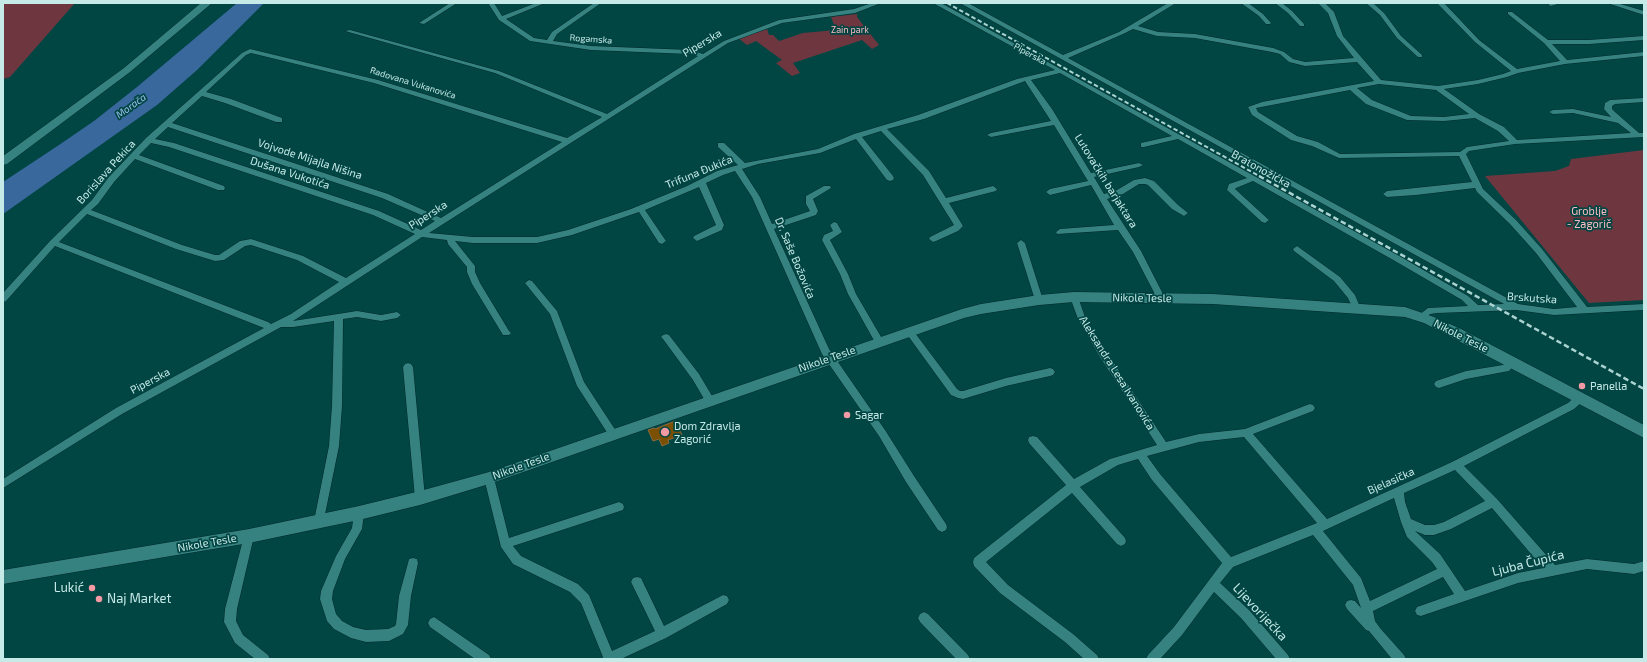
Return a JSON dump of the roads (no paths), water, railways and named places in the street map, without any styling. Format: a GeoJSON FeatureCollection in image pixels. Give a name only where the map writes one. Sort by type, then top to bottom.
{"type":"FeatureCollection","features":[{"type":"Feature","properties":{"kind":"street"},"geometry":{"type":"LineString","coordinates":[[3,161],[123,74],[208,3]]}},
{"type":"Feature","properties":{"kind":"street"},"geometry":{"type":"LineString","coordinates":[[422,22],[454,3]]}},
{"type":"Feature","properties":{"kind":"street","name":"Rogamska"},"geometry":{"type":"LineString","coordinates":[[491,3],[501,19],[529,38],[549,43],[591,48],[690,52],[704,56]]}},
{"type":"Feature","properties":{"kind":"street"},"geometry":{"type":"LineString","coordinates":[[501,19],[542,3]]}},
{"type":"Feature","properties":{"kind":"street"},"geometry":{"type":"LineString","coordinates":[[549,43],[554,34],[598,3]]}},
{"type":"Feature","properties":{"kind":"street","name":"Piperska"},"geometry":{"type":"LineString","coordinates":[[3,484],[119,411],[280,324],[441,221],[507,181],[606,116],[733,38],[776,23],[798,18],[855,11],[863,6],[878,3]]}},
{"type":"Feature","properties":{"kind":"street","name":"Piperska"},"geometry":{"type":"LineString","coordinates":[[936,3],[1061,71]]}},
{"type":"Feature","properties":{"kind":"street"},"geometry":{"type":"LineString","coordinates":[[963,3],[1516,307]]}},
{"type":"Feature","properties":{"kind":"street"},"geometry":{"type":"LineString","coordinates":[[1062,58],[1121,32],[1172,3]]}},
{"type":"Feature","properties":{"kind":"street"},"geometry":{"type":"LineString","coordinates":[[1244,3],[1261,15],[1268,23]]}},
{"type":"Feature","properties":{"kind":"street"},"geometry":{"type":"LineString","coordinates":[[1278,3],[1287,9],[1302,25]]}},
{"type":"Feature","properties":{"kind":"street"},"geometry":{"type":"LineString","coordinates":[[1321,3],[1331,12],[1340,36],[1379,82]]}},
{"type":"Feature","properties":{"kind":"street"},"geometry":{"type":"LineString","coordinates":[[1369,3],[1382,14],[1399,37],[1420,56]]}},
{"type":"Feature","properties":{"kind":"street"},"geometry":{"type":"LineString","coordinates":[[1440,3],[1478,41],[1516,71]]}},
{"type":"Feature","properties":{"kind":"street"},"geometry":{"type":"LineString","coordinates":[[1551,4],[1558,3]]}},
{"type":"Feature","properties":{"kind":"street"},"geometry":{"type":"LineString","coordinates":[[1613,4],[1644,13]]}},
{"type":"Feature","properties":{"kind":"street"},"geometry":{"type":"LineString","coordinates":[[1510,13],[1546,42],[1565,62]]}},
{"type":"Feature","properties":{"kind":"street"},"geometry":{"type":"LineString","coordinates":[[1131,26],[1157,34],[1195,36],[1273,50],[1282,53],[1291,61],[1305,64],[1359,60]]}},
{"type":"Feature","properties":{"kind":"street"},"geometry":{"type":"LineString","coordinates":[[348,31],[498,72],[606,116]]}},
{"type":"Feature","properties":{"kind":"street"},"geometry":{"type":"LineString","coordinates":[[1546,42],[1644,38]]}},
{"type":"Feature","properties":{"kind":"street","name":"Borislava Pekica"},"geometry":{"type":"LineString","coordinates":[[3,299],[53,243],[86,211],[111,180],[149,140],[244,54],[250,51]]}},
{"type":"Feature","properties":{"kind":"street","name":"Radovana Vukanovića"},"geometry":{"type":"LineString","coordinates":[[250,51],[376,81],[568,141]]}},
{"type":"Feature","properties":{"kind":"street"},"geometry":{"type":"LineString","coordinates":[[1640,135],[1515,142],[1467,149],[1462,154],[1338,156],[1315,144],[1294,138],[1255,113],[1252,109],[1254,106],[1262,104],[1379,82],[1438,88],[1478,82],[1505,76],[1516,71],[1565,62],[1644,54]]}},
{"type":"Feature","properties":{"kind":"street"},"geometry":{"type":"LineString","coordinates":[[1027,78],[1061,71]]}},
{"type":"Feature","properties":{"kind":"street","name":"Bratonožićka"},"geometry":{"type":"LineString","coordinates":[[1061,71],[1254,178],[1464,298],[1478,309]]}},
{"type":"Feature","properties":{"kind":"street","name":"Lutovačkih barjaktara"},"geometry":{"type":"LineString","coordinates":[[1027,78],[1056,122],[1120,227],[1137,251],[1161,298]]}},
{"type":"Feature","properties":{"kind":"street","name":"Trifuna Đukića"},"geometry":{"type":"LineString","coordinates":[[422,234],[452,239],[509,240],[548,238],[569,233],[640,208],[720,173],[741,167],[820,151],[858,136],[922,117],[1027,78]]}},
{"type":"Feature","properties":{"kind":"street"},"geometry":{"type":"LineString","coordinates":[[1352,88],[1369,102],[1410,118],[1476,116]]}},
{"type":"Feature","properties":{"kind":"street"},"geometry":{"type":"LineString","coordinates":[[1438,88],[1476,116],[1501,129],[1515,142]]}},
{"type":"Feature","properties":{"kind":"street"},"geometry":{"type":"LineString","coordinates":[[201,93],[228,101],[279,120]]}},
{"type":"Feature","properties":{"kind":"street"},"geometry":{"type":"LineString","coordinates":[[1640,135],[1620,121],[1608,109],[1610,103],[1644,100]]}},
{"type":"Feature","properties":{"kind":"street"},"geometry":{"type":"LineString","coordinates":[[1553,112],[1578,112],[1620,121]]}},
{"type":"Feature","properties":{"kind":"street"},"geometry":{"type":"LineString","coordinates":[[991,135],[1056,122]]}},
{"type":"Feature","properties":{"kind":"street","name":"Vojvode Mijajla Nišina"},"geometry":{"type":"LineString","coordinates":[[168,124],[385,196],[441,221]]}},
{"type":"Feature","properties":{"kind":"street"},"geometry":{"type":"LineString","coordinates":[[883,129],[926,173],[945,201],[959,226],[955,230],[933,239]]}},
{"type":"Feature","properties":{"kind":"street"},"geometry":{"type":"LineString","coordinates":[[858,136],[890,178]]}},
{"type":"Feature","properties":{"kind":"street"},"geometry":{"type":"LineString","coordinates":[[1144,146],[1178,136]]}},
{"type":"Feature","properties":{"kind":"street","name":"Dušana Vukotića"},"geometry":{"type":"LineString","coordinates":[[149,140],[171,145],[376,213],[422,234]]}},
{"type":"Feature","properties":{"kind":"street","name":"Dr. Saše Božovića"},"geometry":{"type":"LineString","coordinates":[[721,145],[741,167],[770,227],[810,320],[829,358],[882,433],[942,527]]}},
{"type":"Feature","properties":{"kind":"street"},"geometry":{"type":"LineString","coordinates":[[1462,154],[1477,185],[1485,196],[1513,222],[1539,251],[1585,311]]}},
{"type":"Feature","properties":{"kind":"street"},"geometry":{"type":"LineString","coordinates":[[134,156],[221,188]]}},
{"type":"Feature","properties":{"kind":"street"},"geometry":{"type":"LineString","coordinates":[[1050,192],[1140,165]]}},
{"type":"Feature","properties":{"kind":"street"},"geometry":{"type":"LineString","coordinates":[[1254,178],[1232,186],[1231,190],[1265,220]]}},
{"type":"Feature","properties":{"kind":"street"},"geometry":{"type":"LineString","coordinates":[[1102,198],[1120,192],[1137,182],[1144,181],[1151,183],[1175,207],[1184,213]]}},
{"type":"Feature","properties":{"kind":"street"},"geometry":{"type":"LineString","coordinates":[[697,238],[719,228],[720,225],[701,182]]}},
{"type":"Feature","properties":{"kind":"street"},"geometry":{"type":"LineString","coordinates":[[1387,194],[1477,185]]}},
{"type":"Feature","properties":{"kind":"street"},"geometry":{"type":"LineString","coordinates":[[770,227],[813,213],[814,211],[809,198],[827,188]]}},
{"type":"Feature","properties":{"kind":"street"},"geometry":{"type":"LineString","coordinates":[[945,201],[993,189]]}},
{"type":"Feature","properties":{"kind":"street"},"geometry":{"type":"LineString","coordinates":[[640,208],[662,241]]}},
{"type":"Feature","properties":{"kind":"street"},"geometry":{"type":"LineString","coordinates":[[86,211],[179,247],[215,258],[221,258],[243,243],[252,242],[300,258],[346,282]]}},
{"type":"Feature","properties":{"kind":"street"},"geometry":{"type":"LineString","coordinates":[[834,224],[838,232],[827,237],[826,240],[844,274],[852,294],[879,342]]}},
{"type":"Feature","properties":{"kind":"street"},"geometry":{"type":"LineString","coordinates":[[1060,232],[1120,227]]}},
{"type":"Feature","properties":{"kind":"street"},"geometry":{"type":"LineString","coordinates":[[452,239],[451,242],[471,266],[471,272],[476,284],[506,334]]}},
{"type":"Feature","properties":{"kind":"street"},"geometry":{"type":"LineString","coordinates":[[53,243],[258,321],[271,329]]}},
{"type":"Feature","properties":{"kind":"street"},"geometry":{"type":"LineString","coordinates":[[1021,243],[1039,300]]}},
{"type":"Feature","properties":{"kind":"street"},"geometry":{"type":"LineString","coordinates":[[1297,249],[1337,279],[1352,297],[1356,307]]}},
{"type":"Feature","properties":{"kind":"street"},"geometry":{"type":"LineString","coordinates":[[529,284],[554,312],[580,383],[613,434]]}},
{"type":"Feature","properties":{"kind":"street","name":"Nikole Tesle"},"geometry":{"type":"LineString","coordinates":[[3,577],[249,536],[359,513],[420,498],[488,478],[909,331],[981,309],[1039,300],[1074,297],[1161,298],[1356,307],[1398,311],[1422,317],[1456,333],[1644,432]]}},
{"type":"Feature","properties":{"kind":"street","name":"Aleksandra Lesa Ivanovića"},"geometry":{"type":"LineString","coordinates":[[1074,297],[1081,317],[1101,351],[1164,447]]}},
{"type":"Feature","properties":{"kind":"street","name":"Brskutska"},"geometry":{"type":"LineString","coordinates":[[1422,317],[1426,312],[1432,310],[1516,307],[1554,312],[1644,307]]}},
{"type":"Feature","properties":{"kind":"street"},"geometry":{"type":"LineString","coordinates":[[280,324],[293,324],[357,314],[381,318],[398,315]]}},
{"type":"Feature","properties":{"kind":"street"},"geometry":{"type":"LineString","coordinates":[[319,521],[334,446],[337,406],[339,317]]}},
{"type":"Feature","properties":{"kind":"street"},"geometry":{"type":"LineString","coordinates":[[909,331],[954,392],[958,394],[963,395],[1006,382],[1050,372]]}},
{"type":"Feature","properties":{"kind":"street"},"geometry":{"type":"LineString","coordinates":[[666,337],[696,377],[710,401]]}},
{"type":"Feature","properties":{"kind":"street"},"geometry":{"type":"LineString","coordinates":[[1440,384],[1466,375],[1506,368],[1512,362]]}},
{"type":"Feature","properties":{"kind":"street"},"geometry":{"type":"LineString","coordinates":[[408,367],[420,498]]}},
{"type":"Feature","properties":{"kind":"street","name":"Bjelasička"},"geometry":{"type":"LineString","coordinates":[[1229,563],[1320,526],[1456,465],[1571,406],[1580,398]]}},
{"type":"Feature","properties":{"kind":"street"},"geometry":{"type":"LineString","coordinates":[[1093,659],[1069,638],[1004,589],[978,562],[1073,485],[1114,462],[1131,456],[1200,438],[1246,433],[1310,408]]}},
{"type":"Feature","properties":{"kind":"street"},"geometry":{"type":"LineString","coordinates":[[1246,433],[1320,526],[1357,582],[1367,608],[1370,623],[1376,632]]}},
{"type":"Feature","properties":{"kind":"street"},"geometry":{"type":"LineString","coordinates":[[1034,440],[1047,457],[1121,541]]}},
{"type":"Feature","properties":{"kind":"street"},"geometry":{"type":"LineString","coordinates":[[1140,454],[1156,477],[1229,563],[1178,631],[1152,659]]}},
{"type":"Feature","properties":{"kind":"street"},"geometry":{"type":"LineString","coordinates":[[1456,465],[1493,502],[1553,571]]}},
{"type":"Feature","properties":{"kind":"street"},"geometry":{"type":"LineString","coordinates":[[488,478],[505,544],[517,560],[574,588],[585,598],[614,658],[724,600]]}},
{"type":"Feature","properties":{"kind":"street"},"geometry":{"type":"LineString","coordinates":[[1399,490],[1406,522],[1411,534],[1436,558],[1462,596]]}},
{"type":"Feature","properties":{"kind":"street"},"geometry":{"type":"LineString","coordinates":[[1406,522],[1425,530],[1434,530],[1448,526],[1493,502]]}},
{"type":"Feature","properties":{"kind":"street"},"geometry":{"type":"LineString","coordinates":[[505,544],[619,507]]}},
{"type":"Feature","properties":{"kind":"street"},"geometry":{"type":"LineString","coordinates":[[359,513],[357,529],[341,556],[327,592],[326,599],[331,617],[338,625],[351,632],[366,636],[389,635],[399,630],[402,625],[405,596],[413,563]]}},
{"type":"Feature","properties":{"kind":"street"},"geometry":{"type":"LineString","coordinates":[[249,536],[231,608],[230,622],[239,639],[264,659]]}},
{"type":"Feature","properties":{"kind":"street","name":"Ljuba Čupića"},"geometry":{"type":"LineString","coordinates":[[1421,611],[1518,578],[1588,564],[1634,569],[1644,566]]}},
{"type":"Feature","properties":{"kind":"street"},"geometry":{"type":"LineString","coordinates":[[1367,608],[1445,571]]}},
{"type":"Feature","properties":{"kind":"street"},"geometry":{"type":"LineString","coordinates":[[637,582],[662,634]]}},
{"type":"Feature","properties":{"kind":"street","name":"Lijevoriječka"},"geometry":{"type":"LineString","coordinates":[[1214,585],[1245,614],[1284,659]]}},
{"type":"Feature","properties":{"kind":"street"},"geometry":{"type":"LineString","coordinates":[[1351,605],[1400,659]]}},
{"type":"Feature","properties":{"kind":"street"},"geometry":{"type":"LineString","coordinates":[[924,618],[964,659]]}},
{"type":"Feature","properties":{"kind":"street"},"geometry":{"type":"LineString","coordinates":[[434,624],[484,659]]}},
{"type":"Feature","properties":{"kind":"water","name":"Morača"},"geometry":{"type":"Polygon","coordinates":[[[237,3],[264,3],[197,70],[157,105],[3,214],[3,182],[94,121],[237,3]]]}},
{"type":"Feature","properties":{"kind":"railway"},"geometry":{"type":"LineString","coordinates":[[947,3],[1261,177]]}},
{"type":"Feature","properties":{"kind":"railway"},"geometry":{"type":"LineString","coordinates":[[1259,176],[1644,389]]}},
{"type":"Feature","properties":{"kind":"place","name":"Panella"},"geometry":{"type":"Point","coordinates":[1582,386]}},
{"type":"Feature","properties":{"kind":"place","name":"Sagar"},"geometry":{"type":"Point","coordinates":[847,415]}},
{"type":"Feature","properties":{"kind":"place","name":"Dom Zdravlja Zagorić"},"geometry":{"type":"Point","coordinates":[665,432]}},
{"type":"Feature","properties":{"kind":"place","name":"Lukić"},"geometry":{"type":"Point","coordinates":[92,588]}},
{"type":"Feature","properties":{"kind":"place","name":"Naj Market"},"geometry":{"type":"Point","coordinates":[99,599]}},
{"type":"Feature","properties":{"kind":"park label","name":"Zain park"},"geometry":{"type":"Point","coordinates":[850,30]}},
{"type":"Feature","properties":{"kind":"park label","name":"Groblje - Zagorič"},"geometry":{"type":"Point","coordinates":[1589,217]}}]}
